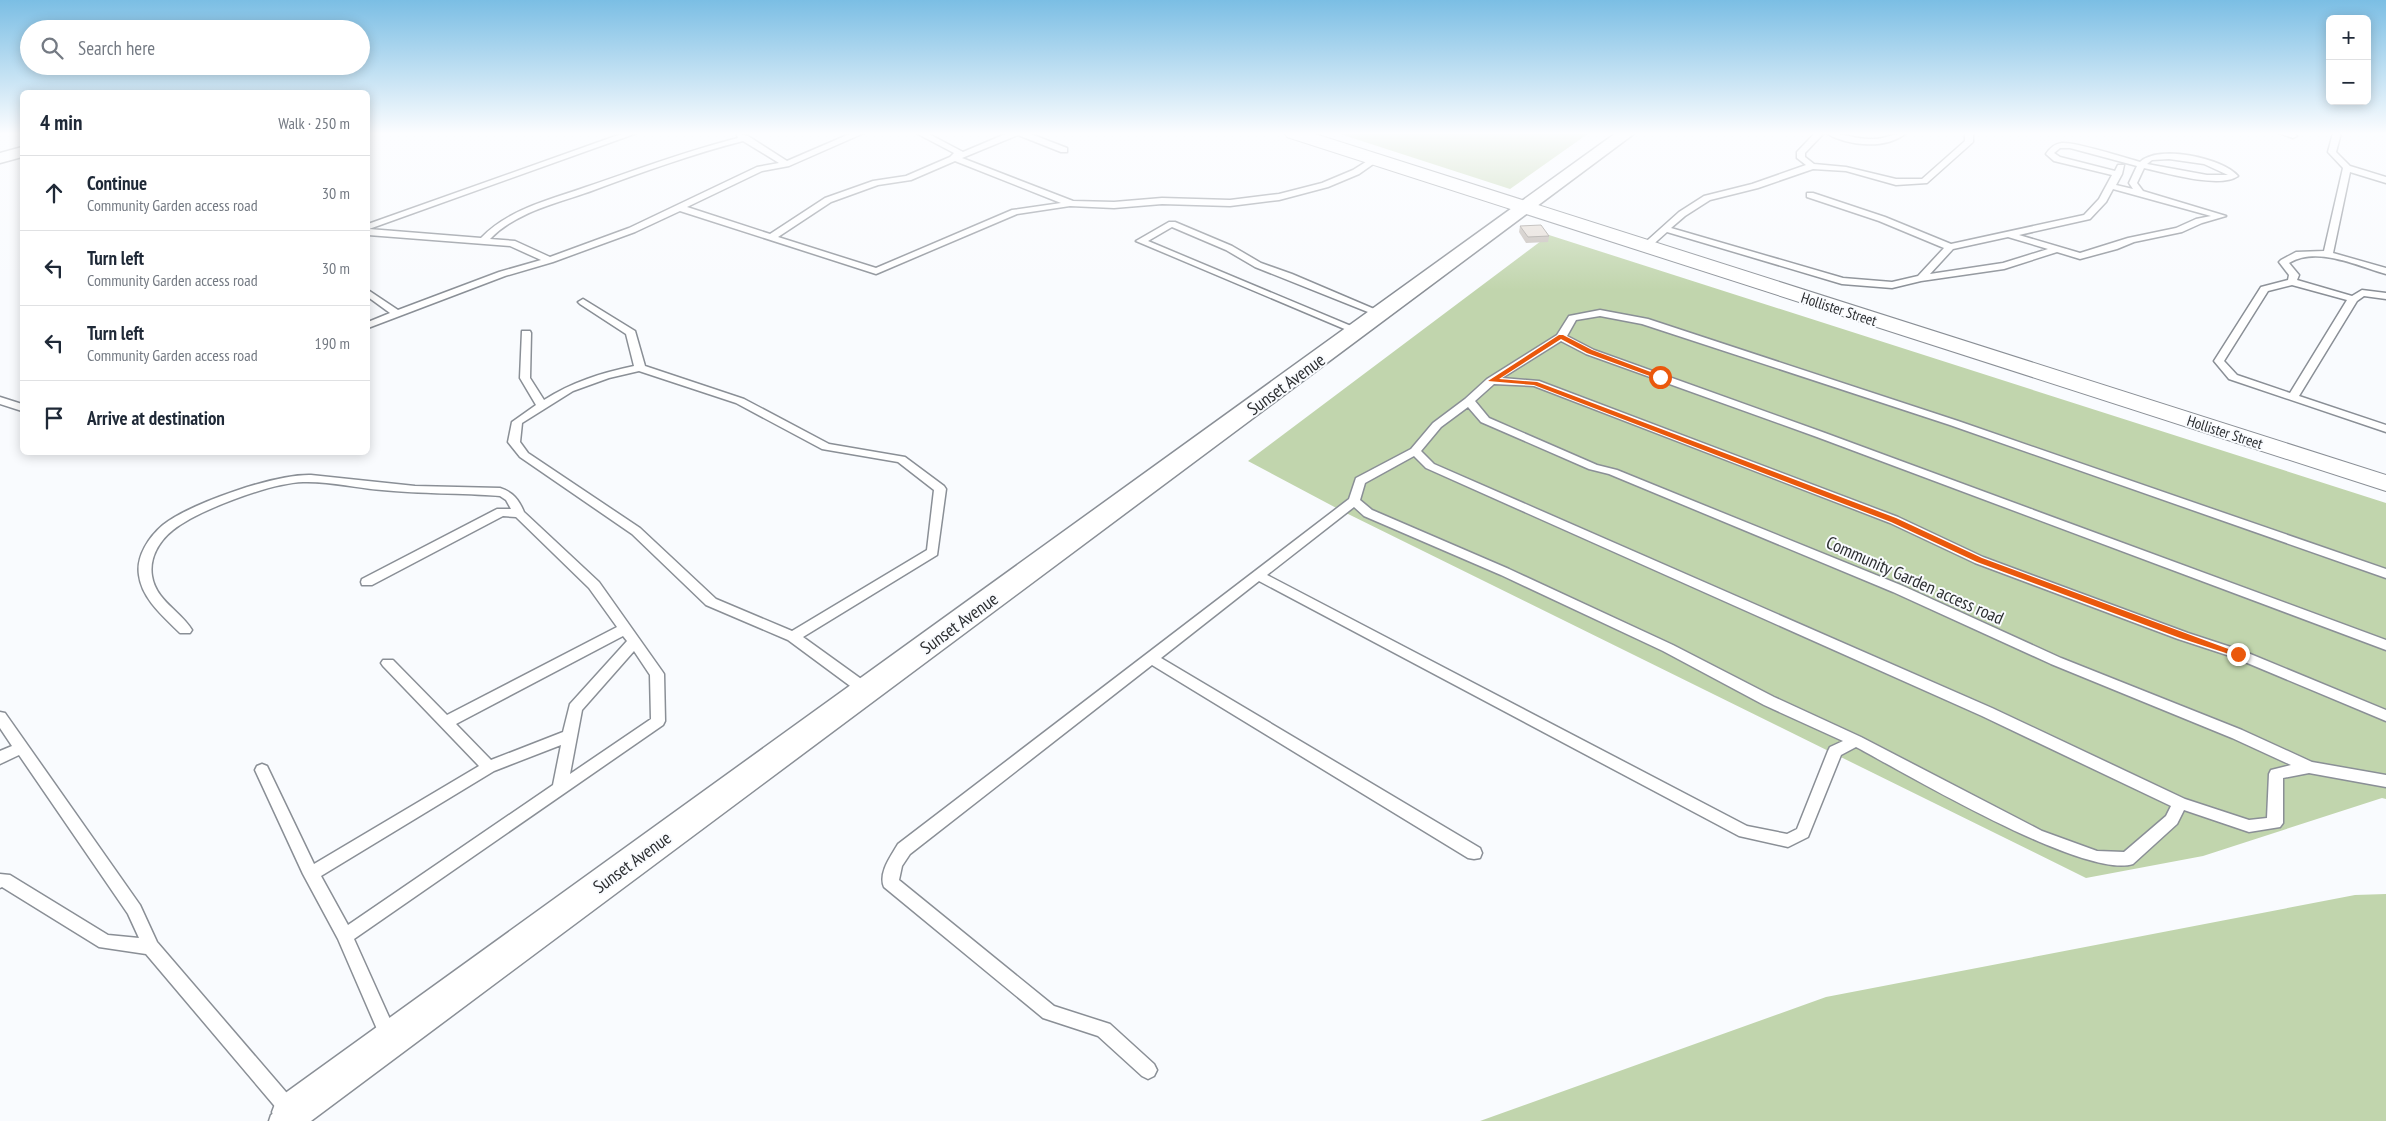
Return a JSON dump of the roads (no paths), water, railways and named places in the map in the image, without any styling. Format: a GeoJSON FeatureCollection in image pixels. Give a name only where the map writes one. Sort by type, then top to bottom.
{"type":"FeatureCollection","features":[{"type":"Feature","properties":{"kind":"street","name":"Hollister Street"},"geometry":{"type":"LineString","coordinates":[[1455,185],[2386,484]]}},
{"type":"Feature","properties":{"kind":"street","name":"Sunset Avenue"},"geometry":{"type":"LineString","coordinates":[[284,1117],[1557,185]]}},
{"type":"Feature","properties":{"kind":"lane"},"geometry":{"type":"LineString","coordinates":[[370,226],[486,185]]}},
{"type":"Feature","properties":{"kind":"lane"},"geometry":{"type":"LineString","coordinates":[[484,240],[491,231],[532,210],[599,185]]}},
{"type":"Feature","properties":{"kind":"lane"},"geometry":{"type":"LineString","coordinates":[[370,324],[502,274],[550,260],[632,230],[727,185]]}},
{"type":"Feature","properties":{"kind":"lane"},"geometry":{"type":"LineString","coordinates":[[770,238],[828,200],[869,185]]}},
{"type":"Feature","properties":{"kind":"lane"},"geometry":{"type":"LineString","coordinates":[[1024,185],[1072,204]]}},
{"type":"Feature","properties":{"kind":"lane"},"geometry":{"type":"LineString","coordinates":[[680,208],[876,271],[1015,212],[1072,204],[1114,205],[1162,201],[1230,203],[1279,197],[1323,185]]}},
{"type":"Feature","properties":{"kind":"lane"},"geometry":{"type":"LineString","coordinates":[[1645,246],[1707,198],[1757,185]]}},
{"type":"Feature","properties":{"kind":"lane"},"geometry":{"type":"LineString","coordinates":[[2135,185],[2140,193]]}},
{"type":"Feature","properties":{"kind":"lane"},"geometry":{"type":"LineString","coordinates":[[2328,254],[2343,185]]}},
{"type":"Feature","properties":{"kind":"lane"},"geometry":{"type":"LineString","coordinates":[[1921,278],[1950,248],[2087,217],[2103,200],[2111,186],[2222,216],[2199,221],[2179,230],[2131,240],[2114,247],[2080,256],[2011,235]]}},
{"type":"Feature","properties":{"kind":"lane"},"geometry":{"type":"LineString","coordinates":[[1810,195],[1882,219],[1950,248]]}},
{"type":"Feature","properties":{"kind":"lane"},"geometry":{"type":"LineString","coordinates":[[1358,331],[1141,241],[1172,224],[1229,248],[1236,254],[1275,272],[1381,314]]}},
{"type":"Feature","properties":{"kind":"lane"},"geometry":{"type":"LineString","coordinates":[[1665,229],[1842,281],[1892,285],[1921,278],[2004,266],[2057,249]]}},
{"type":"Feature","properties":{"kind":"lane"},"geometry":{"type":"LineString","coordinates":[[370,232],[512,243],[550,260]]}},
{"type":"Feature","properties":{"kind":"lane"},"geometry":{"type":"LineString","coordinates":[[2292,282],[2294,275],[2284,262],[2296,255],[2328,254],[2386,271]]}},
{"type":"Feature","properties":{"kind":"lane"},"geometry":{"type":"LineString","coordinates":[[2353,299],[2292,282],[2264,289],[2220,360],[2234,377],[2386,429]]}},
{"type":"Feature","properties":{"kind":"lane"},"geometry":{"type":"LineString","coordinates":[[2293,397],[2353,299],[2362,293],[2386,296]]}},
{"type":"Feature","properties":{"kind":"lane"},"geometry":{"type":"LineString","coordinates":[[370,294],[397,314]]}},
{"type":"Feature","properties":{"kind":"lane"},"geometry":{"type":"LineString","coordinates":[[583,302],[631,333],[640,368]]}},
{"type":"Feature","properties":{"kind":"lane"},"geometry":{"type":"LineString","coordinates":[[1148,1070],[1104,1030],[1049,1012],[890,882],[894,864],[904,849],[1354,501],[1360,481],[1415,451],[1437,424],[1469,401],[1492,381],[1561,337],[1572,318],[1600,313],[1644,321],[1954,423],[2386,574]]}},
{"type":"Feature","properties":{"kind":"lane"},"geometry":{"type":"LineString","coordinates":[[526,333],[525,378],[542,406]]}},
{"type":"Feature","properties":{"kind":"lane"},"geometry":{"type":"LineString","coordinates":[[1561,337],[1590,352],[1821,434],[1958,488],[2386,645]]}},
{"type":"Feature","properties":{"kind":"lane"},"geometry":{"type":"LineString","coordinates":[[793,637],[933,552],[940,490],[901,460],[826,447],[740,401],[640,368],[606,375],[569,390],[516,422],[514,442],[524,455],[636,531],[711,602],[793,637],[866,690]]}},
{"type":"Feature","properties":{"kind":"lane"},"geometry":{"type":"LineString","coordinates":[[1492,381],[1535,383],[1763,468],[1894,520],[1979,560],[2183,636],[2238,654],[2386,716]]}},
{"type":"Feature","properties":{"kind":"lane"},"geometry":{"type":"LineString","coordinates":[[0,400],[20,407]]}},
{"type":"Feature","properties":{"kind":"lane","name":"Community Garden access road"},"geometry":{"type":"LineString","coordinates":[[1469,401],[1485,420],[1555,451],[1593,467],[1613,472],[1898,589],[2056,661],[2237,734],[2308,767],[2386,781]]}},
{"type":"Feature","properties":{"kind":"lane"},"geometry":{"type":"LineString","coordinates":[[1415,451],[1430,466],[1987,712],[2180,804],[2250,826],[2275,823],[2276,774],[2308,767]]}},
{"type":"Feature","properties":{"kind":"lane"},"geometry":{"type":"LineString","coordinates":[[185,630],[153,597],[147,583],[144,564],[155,542],[169,526],[208,507],[264,486],[302,478],[437,492],[500,492],[505,493],[515,503],[519,514],[594,585],[657,674],[658,721],[345,936]]}},
{"type":"Feature","properties":{"kind":"lane"},"geometry":{"type":"LineString","coordinates":[[1354,501],[1368,513],[1505,572],[1668,648],[1769,701],[1856,741],[1996,816],[2037,835],[2097,857],[2127,859],[2172,820],[2180,804]]}},
{"type":"Feature","properties":{"kind":"lane"},"geometry":{"type":"LineString","coordinates":[[367,582],[501,512],[519,514]]}},
{"type":"Feature","properties":{"kind":"lane"},"geometry":{"type":"LineString","coordinates":[[1258,575],[1744,832],[1788,841],[1803,833],[1835,751],[1856,741]]}},
{"type":"Feature","properties":{"kind":"lane"},"geometry":{"type":"LineString","coordinates":[[445,723],[625,629]]}},
{"type":"Feature","properties":{"kind":"lane"},"geometry":{"type":"LineString","coordinates":[[560,788],[575,708],[634,642]]}},
{"type":"Feature","properties":{"kind":"lane"},"geometry":{"type":"LineString","coordinates":[[1151,658],[1474,853]]}},
{"type":"Feature","properties":{"kind":"lane"},"geometry":{"type":"LineString","coordinates":[[388,663],[489,767]]}},
{"type":"Feature","properties":{"kind":"lane"},"geometry":{"type":"LineString","coordinates":[[0,717],[134,910],[151,947],[284,1117]]}},
{"type":"Feature","properties":{"kind":"lane"},"geometry":{"type":"LineString","coordinates":[[311,874],[489,767],[571,735]]}},
{"type":"Feature","properties":{"kind":"lane"},"geometry":{"type":"LineString","coordinates":[[0,758],[20,748]]}},
{"type":"Feature","properties":{"kind":"lane"},"geometry":{"type":"LineString","coordinates":[[262,770],[311,874],[345,936],[390,1040]]}},
{"type":"Feature","properties":{"kind":"lane"},"geometry":{"type":"LineString","coordinates":[[0,881],[4,880],[105,942],[151,947]]}}]}
